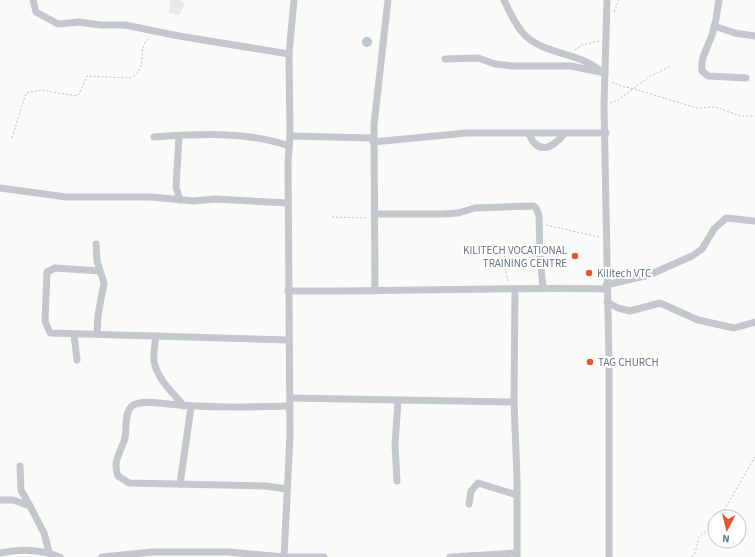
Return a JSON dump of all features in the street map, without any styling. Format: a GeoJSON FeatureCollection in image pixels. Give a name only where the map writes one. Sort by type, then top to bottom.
{"type":"FeatureCollection","features":[{"type":"Feature","properties":{"kind":"street"},"geometry":{"type":"LineString","coordinates":[[34,0],[36,12],[53,23],[125,25],[289,54]]}},
{"type":"Feature","properties":{"kind":"street"},"geometry":{"type":"LineString","coordinates":[[284,557],[288,489],[290,406],[288,340],[288,202],[290,136],[289,54],[294,0]]}},
{"type":"Feature","properties":{"kind":"street"},"geometry":{"type":"LineString","coordinates":[[375,291],[373,140],[388,0]]}},
{"type":"Feature","properties":{"kind":"street"},"geometry":{"type":"LineString","coordinates":[[504,0],[523,33],[543,46],[592,64],[603,74]]}},
{"type":"Feature","properties":{"kind":"street"},"geometry":{"type":"LineString","coordinates":[[607,0],[603,74],[606,133],[609,557]]}},
{"type":"Feature","properties":{"kind":"street"},"geometry":{"type":"LineString","coordinates":[[719,0],[714,26],[705,52],[702,71],[708,76],[746,78]]}},
{"type":"Feature","properties":{"kind":"street"},"geometry":{"type":"LineString","coordinates":[[714,26],[735,33],[755,36]]}},
{"type":"Feature","properties":{"kind":"street"},"geometry":{"type":"LineString","coordinates":[[445,59],[478,58],[501,65],[535,67],[571,66],[603,74]]}},
{"type":"Feature","properties":{"kind":"street"},"geometry":{"type":"LineString","coordinates":[[290,136],[373,140],[466,133],[606,133]]}},
{"type":"Feature","properties":{"kind":"street"},"geometry":{"type":"LineString","coordinates":[[154,137],[213,134],[268,140],[289,146]]}},
{"type":"Feature","properties":{"kind":"street"},"geometry":{"type":"LineString","coordinates":[[529,134],[535,144],[546,148],[552,146],[564,134]]}},
{"type":"Feature","properties":{"kind":"street"},"geometry":{"type":"LineString","coordinates":[[179,136],[176,187],[180,200]]}},
{"type":"Feature","properties":{"kind":"street"},"geometry":{"type":"LineString","coordinates":[[0,188],[66,198],[134,197],[200,201],[215,198],[288,202]]}},
{"type":"Feature","properties":{"kind":"street"},"geometry":{"type":"LineString","coordinates":[[375,216],[458,213],[475,208],[528,205],[536,208],[539,216],[540,268],[543,288]]}},
{"type":"Feature","properties":{"kind":"street"},"geometry":{"type":"LineString","coordinates":[[288,291],[606,287],[649,276],[692,256],[702,249],[718,223],[726,218],[755,221]]}},
{"type":"Feature","properties":{"kind":"street"},"geometry":{"type":"LineString","coordinates":[[96,244],[97,261],[103,278],[104,291],[99,310],[97,334]]}},
{"type":"Feature","properties":{"kind":"street"},"geometry":{"type":"LineString","coordinates":[[100,272],[55,268],[47,272],[45,309],[46,327],[50,332],[54,334],[288,340]]}},
{"type":"Feature","properties":{"kind":"street"},"geometry":{"type":"LineString","coordinates":[[450,557],[517,555],[512,289]]}},
{"type":"Feature","properties":{"kind":"street"},"geometry":{"type":"LineString","coordinates":[[608,302],[618,308],[630,311],[660,303],[698,320],[734,328],[755,322]]}},
{"type":"Feature","properties":{"kind":"street"},"geometry":{"type":"LineString","coordinates":[[74,334],[76,360]]}},
{"type":"Feature","properties":{"kind":"street"},"geometry":{"type":"LineString","coordinates":[[156,336],[154,360],[156,368],[164,384],[187,406]]}},
{"type":"Feature","properties":{"kind":"street"},"geometry":{"type":"LineString","coordinates":[[290,398],[514,402]]}},
{"type":"Feature","properties":{"kind":"street"},"geometry":{"type":"LineString","coordinates":[[397,481],[395,445],[398,401]]}},
{"type":"Feature","properties":{"kind":"street"},"geometry":{"type":"LineString","coordinates":[[288,489],[266,486],[129,483],[118,476],[115,466],[125,438],[130,407],[136,404],[144,403],[187,406],[290,406]]}},
{"type":"Feature","properties":{"kind":"street"},"geometry":{"type":"LineString","coordinates":[[180,484],[187,406]]}},
{"type":"Feature","properties":{"kind":"street"},"geometry":{"type":"LineString","coordinates":[[20,466],[21,490],[44,533],[49,552]]}},
{"type":"Feature","properties":{"kind":"street"},"geometry":{"type":"LineString","coordinates":[[469,504],[471,491],[478,484],[517,495]]}},
{"type":"Feature","properties":{"kind":"street"},"geometry":{"type":"LineString","coordinates":[[0,500],[13,500],[30,506]]}},
{"type":"Feature","properties":{"kind":"street"},"geometry":{"type":"LineString","coordinates":[[22,549],[23,557]]}},
{"type":"Feature","properties":{"kind":"street"},"geometry":{"type":"LineString","coordinates":[[0,553],[22,549],[49,552],[60,557]]}},
{"type":"Feature","properties":{"kind":"street"},"geometry":{"type":"LineString","coordinates":[[102,557],[226,554],[284,557],[324,557]]}},
{"type":"Feature","properties":{"kind":"path"},"geometry":{"type":"LineString","coordinates":[[12,138],[26,93],[41,90],[77,96],[80,94],[87,76],[131,78],[136,75],[142,66],[143,45],[157,31]]}},
{"type":"Feature","properties":{"kind":"path"},"geometry":{"type":"LineString","coordinates":[[570,56],[582,45],[599,41],[605,35]]}},
{"type":"Feature","properties":{"kind":"path"},"geometry":{"type":"LineString","coordinates":[[605,110],[610,103],[618,100],[658,72],[669,67]]}},
{"type":"Feature","properties":{"kind":"path"},"geometry":{"type":"LineString","coordinates":[[603,74],[621,86],[697,108],[715,107],[740,116],[755,116]]}},
{"type":"Feature","properties":{"kind":"path"},"geometry":{"type":"LineString","coordinates":[[332,217],[375,216]]}},
{"type":"Feature","properties":{"kind":"path"},"geometry":{"type":"LineString","coordinates":[[539,224],[596,235],[606,240]]}},
{"type":"Feature","properties":{"kind":"path"},"geometry":{"type":"LineString","coordinates":[[505,252],[504,264],[512,289]]}},
{"type":"Feature","properties":{"kind":"path"},"geometry":{"type":"LineString","coordinates":[[725,509],[755,457]]}},
{"type":"Feature","properties":{"kind":"path"},"geometry":{"type":"LineString","coordinates":[[692,557],[695,553],[699,537],[707,530]]}},
{"type":"Feature","properties":{"kind":"shaded area"},"geometry":{"type":"Polygon","coordinates":[[[170,0],[180,0],[185,5],[179,15],[169,13],[170,0]]]}},
{"type":"Feature","properties":{"kind":"shaded area"},"geometry":{"type":"Polygon","coordinates":[[[367,37],[372,42],[367,47],[362,42],[367,37]]]}},
{"type":"Feature","properties":{"kind":"place","name":"KILITECH VOCATIONAL TRAINING CENTRE"},"geometry":{"type":"Point","coordinates":[575,256]}},
{"type":"Feature","properties":{"kind":"place","name":"Kilitech VTC"},"geometry":{"type":"Point","coordinates":[589,273]}},
{"type":"Feature","properties":{"kind":"place","name":"TAG CHURCH"},"geometry":{"type":"Point","coordinates":[590,362]}}]}
